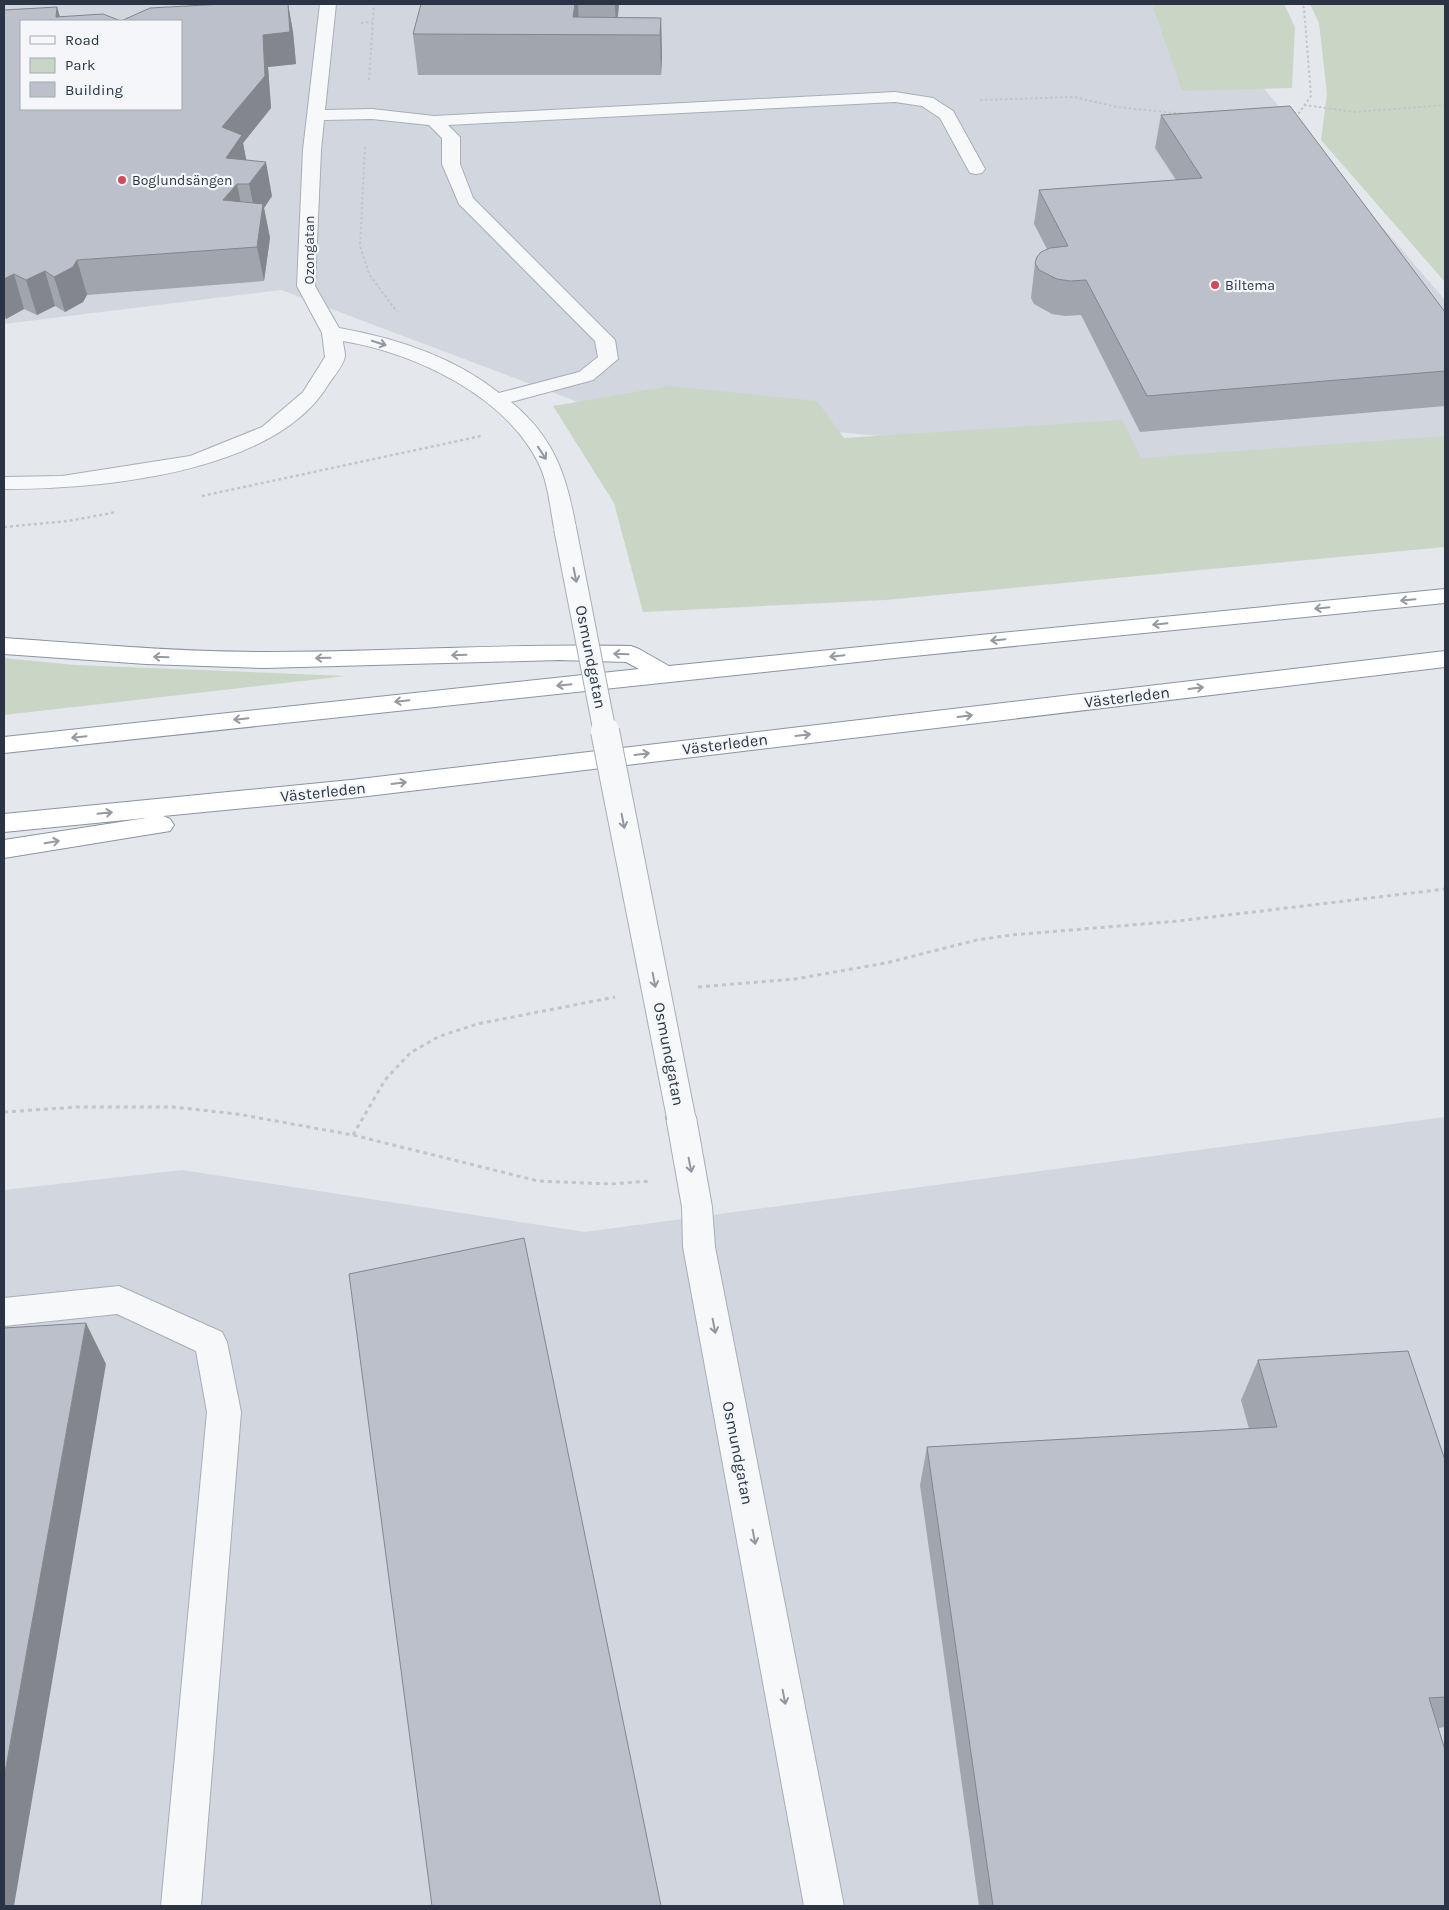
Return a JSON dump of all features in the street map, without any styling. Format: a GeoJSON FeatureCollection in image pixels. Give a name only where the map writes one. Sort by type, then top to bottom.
{"type":"FeatureCollection","features":[{"type":"Feature","properties":{"kind":"highway"},"geometry":{"type":"LineString","coordinates":[[4,745],[664,674],[1445,596]]}},
{"type":"Feature","properties":{"kind":"highway"},"geometry":{"type":"LineString","coordinates":[[4,646],[146,656],[264,660],[559,652],[631,654],[664,674]]}},
{"type":"Feature","properties":{"kind":"highway","name":"Västerleden"},"geometry":{"type":"LineString","coordinates":[[4,823],[351,789],[1445,659]]}},
{"type":"Feature","properties":{"kind":"highway"},"geometry":{"type":"LineString","coordinates":[[4,849],[309,802],[351,789]]}},
{"type":"Feature","properties":{"kind":"street","name":"Ozongatan"},"geometry":{"type":"LineString","coordinates":[[4,483],[62,482],[195,462],[268,431],[311,396],[336,357],[332,333],[306,286],[316,115],[328,4]]}},
{"type":"Feature","properties":{"kind":"street"},"geometry":{"type":"LineString","coordinates":[[316,115],[367,114],[434,121],[806,100],[896,97],[926,102],[947,115],[976,169]]}},
{"type":"Feature","properties":{"kind":"street"},"geometry":{"type":"LineString","coordinates":[[434,121],[451,137],[452,164],[465,200],[605,340],[608,358],[586,376],[495,400]]}},
{"type":"Feature","properties":{"kind":"street","name":"Osmundgatan"},"geometry":{"type":"LineString","coordinates":[[332,333],[359,336],[411,353],[448,369],[479,388],[507,408],[530,433],[548,461],[560,495],[681,1117],[692,1177],[699,1247],[824,1906]]}},
{"type":"Feature","properties":{"kind":"street"},"geometry":{"type":"LineString","coordinates":[[4,1312],[119,1300],[211,1342],[224,1412],[181,1906]]}},
{"type":"Feature","properties":{"kind":"path"},"geometry":{"type":"LineString","coordinates":[[374,4],[360,246],[369,274],[400,315]]}},
{"type":"Feature","properties":{"kind":"path"},"geometry":{"type":"LineString","coordinates":[[1290,113],[1299,113],[1311,96],[1304,8],[1302,4]]}},
{"type":"Feature","properties":{"kind":"path"},"geometry":{"type":"LineString","coordinates":[[325,26],[372,22]]}},
{"type":"Feature","properties":{"kind":"path"},"geometry":{"type":"LineString","coordinates":[[926,102],[1074,97],[1117,107],[1189,114]]}},
{"type":"Feature","properties":{"kind":"path"},"geometry":{"type":"LineString","coordinates":[[1304,105],[1355,112],[1445,105]]}},
{"type":"Feature","properties":{"kind":"path"},"geometry":{"type":"LineString","coordinates":[[199,497],[523,427]]}},
{"type":"Feature","properties":{"kind":"path"},"geometry":{"type":"LineString","coordinates":[[4,527],[68,522],[124,511]]}},
{"type":"Feature","properties":{"kind":"path"},"geometry":{"type":"LineString","coordinates":[[693,987],[795,979],[886,963],[977,940],[1011,935],[1178,922],[1445,889]]}},
{"type":"Feature","properties":{"kind":"path"},"geometry":{"type":"LineString","coordinates":[[352,1135],[385,1080],[410,1053],[438,1037],[477,1024],[620,996]]}},
{"type":"Feature","properties":{"kind":"path"},"geometry":{"type":"LineString","coordinates":[[4,1112],[77,1107],[174,1107],[237,1114],[352,1135],[538,1181],[612,1184],[692,1177]]}},
{"type":"Feature","properties":{"kind":"shaded area"},"geometry":{"type":"Polygon","coordinates":[[[4,4],[1214,4],[1242,63],[1445,300],[1445,437],[1192,467],[594,408],[281,290],[4,324],[4,4]]]}},
{"type":"Feature","properties":{"kind":"shaded area"},"geometry":{"type":"Polygon","coordinates":[[[1445,1117],[1445,1906],[4,1906],[4,1190],[182,1170],[585,1232],[1445,1117]]]}},
{"type":"Feature","properties":{"kind":"green space"},"geometry":{"type":"Polygon","coordinates":[[[1152,4],[1284,4],[1295,27],[1292,88],[1182,91],[1152,4]]]}},
{"type":"Feature","properties":{"kind":"green space"},"geometry":{"type":"Polygon","coordinates":[[[1310,4],[1445,4],[1445,282],[1321,140],[1327,94],[1319,23],[1310,4]]]}},
{"type":"Feature","properties":{"kind":"green space"},"geometry":{"type":"Polygon","coordinates":[[[670,386],[817,401],[844,438],[1122,420],[1141,458],[1445,436],[1445,547],[885,600],[643,612],[614,503],[553,406],[670,386]]]}},
{"type":"Feature","properties":{"kind":"green space"},"geometry":{"type":"Polygon","coordinates":[[[4,658],[75,665],[346,676],[4,715],[4,658]]]}},
{"type":"Feature","properties":{"kind":"building","name":"Boglundsängen"},"geometry":{"type":"Polygon","coordinates":[[[224,4],[288,4],[290,32],[263,35],[265,76],[222,127],[242,135],[226,158],[266,162],[249,184],[237,184],[223,200],[263,204],[257,247],[77,260],[73,267],[54,277],[45,271],[26,280],[14,274],[4,279],[4,10],[57,7],[56,17],[103,14],[118,20],[20,20],[20,110],[182,110],[182,20],[123,20],[150,8],[224,4]]]}},
{"type":"Feature","properties":{"kind":"building"},"geometry":{"type":"Polygon","coordinates":[[[421,4],[575,4],[573,17],[661,18],[660,35],[413,34],[421,4]]]}},
{"type":"Feature","properties":{"kind":"building","name":"Biltema"},"geometry":{"type":"Polygon","coordinates":[[[1290,106],[1445,312],[1445,371],[1147,396],[1086,280],[1070,281],[1057,279],[1039,270],[1035,263],[1041,252],[1050,248],[1068,246],[1039,190],[1202,178],[1161,115],[1290,106]]]}},
{"type":"Feature","properties":{"kind":"building"},"geometry":{"type":"Polygon","coordinates":[[[524,1238],[661,1906],[432,1906],[349,1274],[524,1238]]]}},
{"type":"Feature","properties":{"kind":"building"},"geometry":{"type":"Polygon","coordinates":[[[86,1323],[4,1778],[4,1328],[86,1323]]]}},
{"type":"Feature","properties":{"kind":"building"},"geometry":{"type":"Polygon","coordinates":[[[1408,1351],[1445,1460],[1445,1697],[1429,1698],[1445,1750],[1445,1906],[993,1906],[927,1447],[1277,1427],[1258,1360],[1408,1351]]]}},
{"type":"Feature","properties":{"kind":"place","name":"Boglundsängen"},"geometry":{"type":"Point","coordinates":[122,180]}},
{"type":"Feature","properties":{"kind":"place","name":"Biltema"},"geometry":{"type":"Point","coordinates":[1215,285]}}]}
